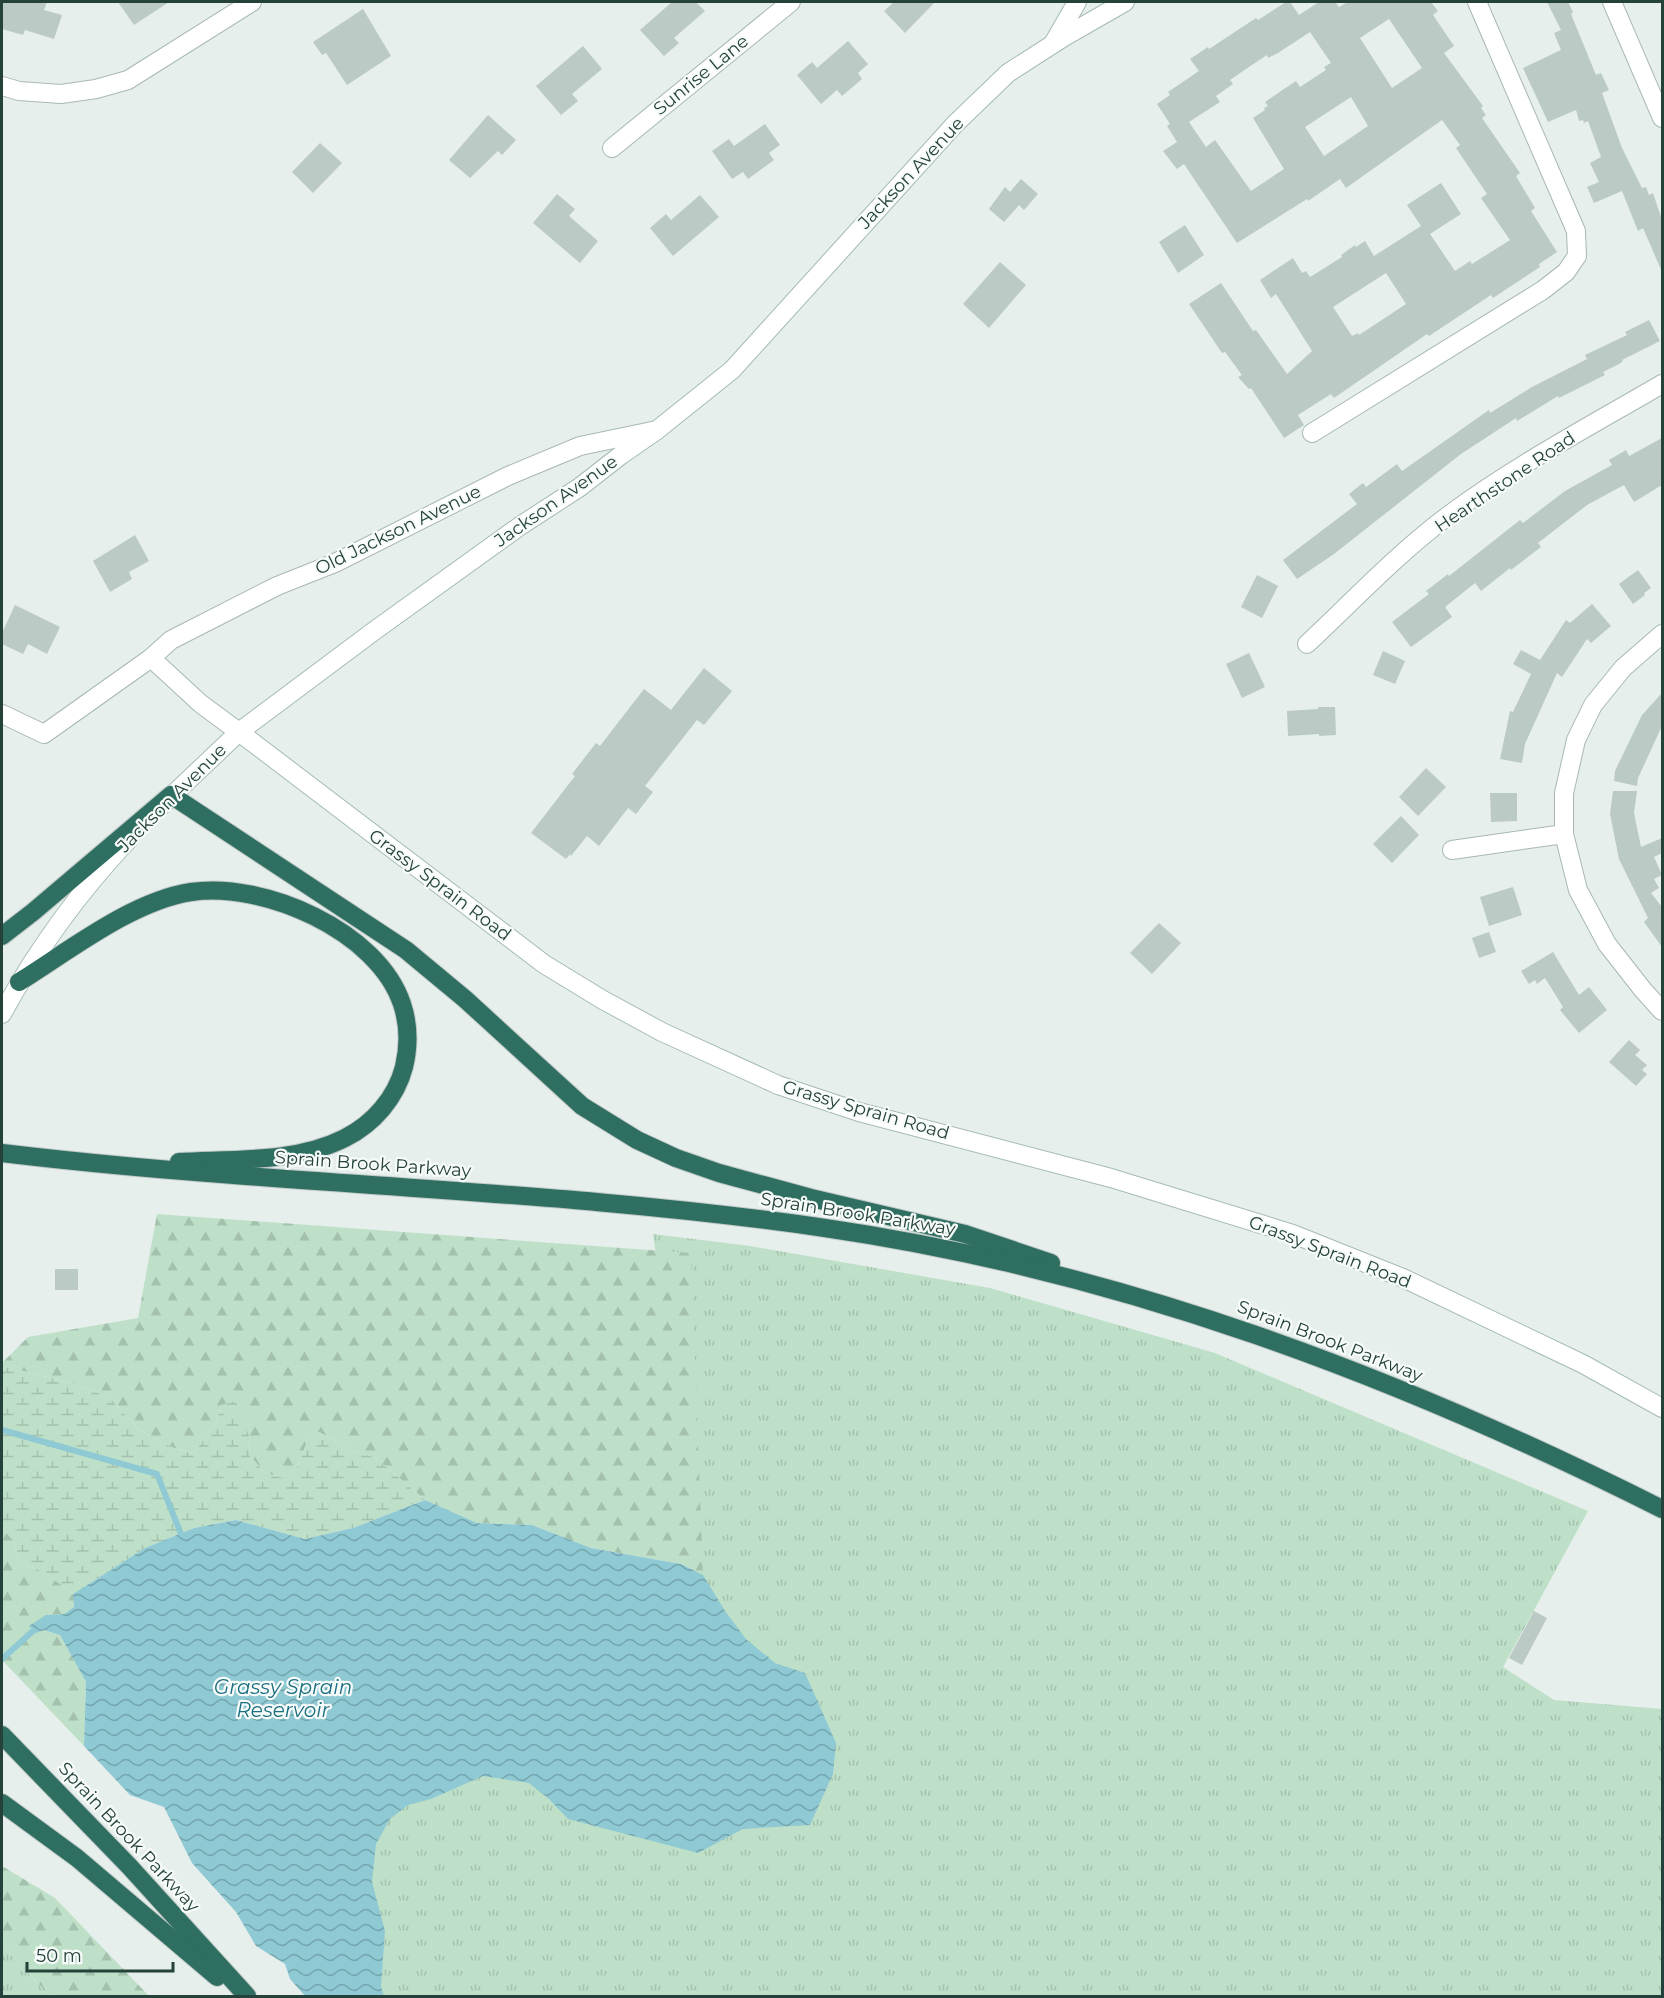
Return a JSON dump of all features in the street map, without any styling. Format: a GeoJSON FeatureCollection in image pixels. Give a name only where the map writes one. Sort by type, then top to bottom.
{"type":"FeatureCollection","features":[{"type":"Feature","properties":{"kind":"highway"},"geometry":{"type":"LineString","coordinates":[[2,936],[171,795],[406,950],[465,999],[582,1106],[637,1140],[697,1166],[748,1181],[965,1234],[1011,1248],[1174,1307]]}},
{"type":"Feature","properties":{"kind":"highway"},"geometry":{"type":"LineString","coordinates":[[19,982],[131,913],[176,895],[208,890],[244,892],[263,896],[320,920],[368,954],[383,969],[394,985],[407,1020],[408,1039],[402,1076],[380,1112],[364,1126],[334,1143],[299,1153],[117,1166]]}},
{"type":"Feature","properties":{"kind":"highway","name":"Sprain Brook Parkway"},"geometry":{"type":"LineString","coordinates":[[2,1153],[117,1166],[271,1179],[555,1198],[686,1210],[885,1238],[968,1254],[1083,1281],[1252,1332],[1376,1378],[1525,1443],[1662,1509]]}},
{"type":"Feature","properties":{"kind":"highway","name":"Sprain Brook Parkway"},"geometry":{"type":"LineString","coordinates":[[2,1735],[105,1840],[247,1996]]}},
{"type":"Feature","properties":{"kind":"highway"},"geometry":{"type":"LineString","coordinates":[[2,1803],[77,1858],[240,1996]]}},
{"type":"Feature","properties":{"kind":"street"},"geometry":{"type":"LineString","coordinates":[[2,86],[19,91],[62,94],[128,81],[252,2]]}},
{"type":"Feature","properties":{"kind":"street","name":"Sunrise Lane"},"geometry":{"type":"LineString","coordinates":[[612,148],[791,2]]}},
{"type":"Feature","properties":{"kind":"street"},"geometry":{"type":"LineString","coordinates":[[1053,44],[1077,2]]}},
{"type":"Feature","properties":{"kind":"street","name":"Jackson Avenue"},"geometry":{"type":"LineString","coordinates":[[2,1014],[19,982],[49,938],[113,856],[171,795],[239,732],[383,624],[520,526],[580,487],[732,370],[962,118],[1008,73],[1125,2]]}},
{"type":"Feature","properties":{"kind":"street"},"geometry":{"type":"LineString","coordinates":[[1311,433],[1543,290],[1566,272],[1577,256],[1576,231],[1477,2]]}},
{"type":"Feature","properties":{"kind":"street"},"geometry":{"type":"LineString","coordinates":[[1612,2],[1662,115]]}},
{"type":"Feature","properties":{"kind":"street","name":"Hearthstone Road"},"geometry":{"type":"LineString","coordinates":[[1307,644],[1392,563],[1448,516],[1512,473],[1662,384]]}},
{"type":"Feature","properties":{"kind":"street","name":"Old Jackson Avenue"},"geometry":{"type":"LineString","coordinates":[[2,714],[44,734],[151,658],[171,640],[277,586],[335,563],[508,476],[580,446],[657,430]]}},
{"type":"Feature","properties":{"kind":"street"},"geometry":{"type":"LineString","coordinates":[[1662,634],[1623,668],[1593,705],[1576,740],[1564,793],[1564,834],[1578,890],[1607,944],[1662,1011]]}},
{"type":"Feature","properties":{"kind":"street","name":"Grassy Sprain Road"},"geometry":{"type":"LineString","coordinates":[[151,658],[201,704],[544,964],[662,1032],[778,1085],[859,1112],[1111,1178],[1293,1234],[1403,1278],[1583,1364],[1662,1408]]}},
{"type":"Feature","properties":{"kind":"street"},"geometry":{"type":"LineString","coordinates":[[1452,850],[1564,834]]}},
{"type":"Feature","properties":{"kind":"green space"},"geometry":{"type":"Polygon","coordinates":[[[157,1214],[691,1253],[703,1575],[681,1564],[591,1548],[532,1525],[477,1523],[425,1500],[376,1458],[353,1451],[319,1432],[308,1439],[297,1468],[283,1478],[265,1473],[250,1456],[249,1436],[221,1405],[216,1423],[193,1454],[171,1447],[137,1428],[110,1398],[76,1384],[6,1367],[2,1370],[2,1363],[28,1337],[138,1318],[157,1214]]]}},
{"type":"Feature","properties":{"kind":"green space"},"geometry":{"type":"Polygon","coordinates":[[[653,1234],[750,1246],[990,1288],[1215,1353],[1588,1511],[1503,1667],[1554,1700],[1662,1709],[1662,1996],[382,1996],[348,1859],[415,1734],[689,1592],[694,1529],[653,1234]]]}},
{"type":"Feature","properties":{"kind":"green space"},"geometry":{"type":"Polygon","coordinates":[[[6,1367],[76,1384],[110,1398],[137,1428],[171,1447],[193,1454],[216,1423],[221,1405],[236,1401],[249,1436],[250,1456],[265,1473],[283,1478],[297,1468],[308,1439],[319,1432],[353,1451],[376,1458],[425,1500],[353,1528],[305,1539],[236,1520],[194,1528],[145,1548],[73,1594],[43,1571],[27,1566],[19,1558],[13,1540],[2,1528],[2,1370],[6,1367]]]}},
{"type":"Feature","properties":{"kind":"green space"},"geometry":{"type":"Polygon","coordinates":[[[2,1528],[13,1540],[19,1558],[27,1566],[43,1571],[73,1594],[75,1607],[64,1614],[46,1615],[44,1630],[60,1635],[86,1682],[84,1746],[2,1660],[2,1528]]]}},
{"type":"Feature","properties":{"kind":"green space"},"geometry":{"type":"Polygon","coordinates":[[[2,1866],[55,1898],[149,1996],[50,1996],[2,1945],[2,1866]]]}},
{"type":"Feature","properties":{"kind":"green space"},"geometry":{"type":"Polygon","coordinates":[[[2,1945],[50,1996],[2,1996],[2,1945]]]}},
{"type":"Feature","properties":{"kind":"water","name":"Grassy Sprain Reservoir"},"geometry":{"type":"Polygon","coordinates":[[[425,1500],[477,1523],[532,1525],[591,1548],[681,1564],[703,1575],[725,1611],[746,1639],[775,1663],[805,1673],[836,1743],[833,1774],[810,1825],[743,1829],[698,1853],[568,1819],[549,1799],[529,1783],[483,1776],[431,1799],[408,1805],[390,1819],[376,1844],[372,1882],[385,1931],[381,1986],[384,1996],[305,1996],[290,1979],[285,1964],[256,1946],[236,1912],[192,1863],[164,1807],[130,1795],[84,1746],[86,1682],[60,1635],[44,1630],[36,1633],[29,1626],[46,1615],[64,1614],[74,1607],[73,1594],[145,1548],[194,1528],[236,1520],[305,1539],[353,1528],[425,1500]]]}},
{"type":"Feature","properties":{"kind":"building"},"geometry":{"type":"Polygon","coordinates":[[[2,2],[47,2],[44,10],[62,15],[54,39],[25,30],[23,35],[2,29],[2,2]]]}},
{"type":"Feature","properties":{"kind":"building"},"geometry":{"type":"Polygon","coordinates":[[[118,2],[169,2],[134,25],[118,2]]]}},
{"type":"Feature","properties":{"kind":"building"},"geometry":{"type":"Polygon","coordinates":[[[672,2],[696,2],[705,11],[674,38],[679,43],[664,56],[640,30],[672,2]]]}},
{"type":"Feature","properties":{"kind":"building"},"geometry":{"type":"Polygon","coordinates":[[[894,2],[935,2],[905,33],[884,11],[894,2]]]}},
{"type":"Feature","properties":{"kind":"building"},"geometry":{"type":"Polygon","coordinates":[[[1286,2],[1290,2],[1299,15],[1319,2],[1335,2],[1339,7],[1348,2],[1431,2],[1438,11],[1433,15],[1454,46],[1444,53],[1483,106],[1481,108],[1486,115],[1482,118],[1520,173],[1516,176],[1535,208],[1531,211],[1557,252],[1539,264],[1540,267],[1493,298],[1491,295],[1429,336],[1427,334],[1334,398],[1331,394],[1298,415],[1304,425],[1284,438],[1251,388],[1249,389],[1238,377],[1242,375],[1225,352],[1222,353],[1189,304],[1221,283],[1253,331],[1256,330],[1287,374],[1312,351],[1276,294],[1271,298],[1260,280],[1293,258],[1302,273],[1306,271],[1310,277],[1342,257],[1341,255],[1355,245],[1356,247],[1365,241],[1374,256],[1421,226],[1407,205],[1441,183],[1461,214],[1430,234],[1455,271],[1470,261],[1472,264],[1510,240],[1481,198],[1487,194],[1456,148],[1460,145],[1442,120],[1346,188],[1340,179],[1237,243],[1184,164],[1177,169],[1163,151],[1177,142],[1167,126],[1170,124],[1157,104],[1170,95],[1168,92],[1199,71],[1190,59],[1256,18],[1258,20],[1286,2]],[[1389,19],[1360,38],[1392,88],[1422,68],[1389,19]],[[1310,32],[1268,58],[1267,55],[1230,80],[1233,84],[1216,96],[1220,102],[1189,122],[1206,147],[1215,140],[1251,191],[1284,169],[1253,118],[1268,106],[1265,102],[1296,81],[1300,87],[1326,70],[1324,67],[1331,63],[1310,32]],[[1351,97],[1305,127],[1324,156],[1368,126],[1351,97]],[[1386,273],[1333,307],[1352,336],[1358,333],[1359,335],[1406,304],[1386,273]]]}},
{"type":"Feature","properties":{"kind":"building"},"geometry":{"type":"Polygon","coordinates":[[[1547,2],[1568,2],[1596,75],[1601,73],[1609,90],[1602,93],[1622,148],[1642,188],[1646,187],[1649,195],[1653,193],[1662,220],[1662,272],[1643,228],[1638,231],[1622,191],[1594,203],[1587,187],[1599,182],[1590,163],[1601,157],[1588,121],[1584,123],[1583,120],[1579,121],[1576,110],[1548,122],[1523,68],[1561,50],[1554,33],[1561,30],[1547,2]]]}},
{"type":"Feature","properties":{"kind":"building"},"geometry":{"type":"Polygon","coordinates":[[[363,9],[391,56],[347,85],[326,53],[322,55],[313,42],[363,9]]]}},
{"type":"Feature","properties":{"kind":"building"},"geometry":{"type":"Polygon","coordinates":[[[848,41],[868,64],[858,73],[862,79],[842,96],[837,90],[821,104],[797,75],[812,62],[817,68],[848,41]]]}},
{"type":"Feature","properties":{"kind":"building"},"geometry":{"type":"Polygon","coordinates":[[[583,46],[602,69],[572,94],[578,101],[561,115],[536,86],[583,46]]]}},
{"type":"Feature","properties":{"kind":"building"},"geometry":{"type":"Polygon","coordinates":[[[488,115],[516,140],[502,155],[498,151],[470,178],[449,160],[488,115]]]}},
{"type":"Feature","properties":{"kind":"building"},"geometry":{"type":"Polygon","coordinates":[[[765,124],[780,145],[769,153],[774,160],[748,179],[743,172],[732,179],[712,151],[729,139],[734,146],[765,124]]]}},
{"type":"Feature","properties":{"kind":"building"},"geometry":{"type":"Polygon","coordinates":[[[320,143],[342,163],[313,193],[292,172],[320,143]]]}},
{"type":"Feature","properties":{"kind":"building"},"geometry":{"type":"Polygon","coordinates":[[[1021,179],[1038,194],[1024,210],[1019,205],[1004,222],[989,209],[1005,187],[1010,192],[1021,179]]]}},
{"type":"Feature","properties":{"kind":"building"},"geometry":{"type":"Polygon","coordinates":[[[557,194],[575,209],[569,216],[598,241],[580,263],[533,223],[557,194]]]}},
{"type":"Feature","properties":{"kind":"building"},"geometry":{"type":"Polygon","coordinates":[[[700,195],[719,217],[673,256],[650,228],[666,214],[671,220],[700,195]]]}},
{"type":"Feature","properties":{"kind":"building"},"geometry":{"type":"Polygon","coordinates":[[[1185,225],[1204,255],[1178,273],[1159,242],[1185,225]]]}},
{"type":"Feature","properties":{"kind":"building"},"geometry":{"type":"Polygon","coordinates":[[[1000,262],[1026,285],[989,328],[963,304],[1000,262]]]}},
{"type":"Feature","properties":{"kind":"building"},"geometry":{"type":"Polygon","coordinates":[[[1649,320],[1660,341],[1622,360],[1603,372],[1605,375],[1559,398],[1558,396],[1517,421],[1516,418],[1461,454],[1334,554],[1297,579],[1283,560],[1357,504],[1349,494],[1363,483],[1366,487],[1397,464],[1402,471],[1489,410],[1490,413],[1532,387],[1587,359],[1585,355],[1627,335],[1625,332],[1649,320]]]}},
{"type":"Feature","properties":{"kind":"building"},"geometry":{"type":"Polygon","coordinates":[[[1662,438],[1662,485],[1634,502],[1624,485],[1587,505],[1538,543],[1541,547],[1511,570],[1510,568],[1481,591],[1475,583],[1445,607],[1452,617],[1411,647],[1392,622],[1429,594],[1426,591],[1448,574],[1449,576],[1520,520],[1523,523],[1565,491],[1612,465],[1609,460],[1626,450],[1629,456],[1662,438]]]}},
{"type":"Feature","properties":{"kind":"building"},"geometry":{"type":"Polygon","coordinates":[[[135,535],[149,561],[129,572],[132,579],[110,592],[93,561],[135,535]]]}},
{"type":"Feature","properties":{"kind":"building"},"geometry":{"type":"Polygon","coordinates":[[[1638,570],[1651,588],[1633,604],[1619,584],[1638,570]]]}},
{"type":"Feature","properties":{"kind":"building"},"geometry":{"type":"Polygon","coordinates":[[[1257,575],[1278,586],[1262,618],[1241,607],[1257,575]]]}},
{"type":"Feature","properties":{"kind":"building"},"geometry":{"type":"Polygon","coordinates":[[[1592,604],[1611,626],[1591,643],[1587,639],[1562,677],[1557,673],[1525,744],[1522,763],[1500,759],[1510,711],[1513,712],[1531,674],[1513,664],[1521,650],[1540,660],[1566,620],[1570,623],[1592,604]]]}},
{"type":"Feature","properties":{"kind":"building"},"geometry":{"type":"Polygon","coordinates":[[[15,605],[60,627],[47,654],[28,644],[23,654],[2,644],[2,633],[15,605]]]}},
{"type":"Feature","properties":{"kind":"building"},"geometry":{"type":"Polygon","coordinates":[[[1383,651],[1405,661],[1395,684],[1373,675],[1383,651]]]}},
{"type":"Feature","properties":{"kind":"building"},"geometry":{"type":"Polygon","coordinates":[[[1249,653],[1265,687],[1242,698],[1226,664],[1249,653]]]}},
{"type":"Feature","properties":{"kind":"building"},"geometry":{"type":"Polygon","coordinates":[[[704,668],[732,691],[704,725],[697,720],[645,786],[653,792],[636,814],[628,808],[599,846],[587,836],[566,859],[531,833],[575,776],[572,774],[596,743],[600,746],[644,689],[671,710],[704,668]]]}},
{"type":"Feature","properties":{"kind":"building"},"geometry":{"type":"Polygon","coordinates":[[[1662,693],[1662,726],[1638,778],[1637,786],[1614,781],[1615,771],[1642,715],[1662,693]]]}},
{"type":"Feature","properties":{"kind":"building"},"geometry":{"type":"Polygon","coordinates":[[[1318,707],[1335,707],[1336,735],[1288,736],[1287,711],[1318,709],[1318,707]]]}},
{"type":"Feature","properties":{"kind":"building"},"geometry":{"type":"Polygon","coordinates":[[[1426,768],[1446,787],[1418,816],[1399,797],[1426,768]]]}},
{"type":"Feature","properties":{"kind":"building"},"geometry":{"type":"Polygon","coordinates":[[[1613,791],[1637,791],[1634,813],[1641,847],[1662,838],[1662,853],[1654,857],[1662,875],[1654,879],[1659,888],[1651,893],[1662,907],[1662,947],[1644,922],[1648,918],[1619,859],[1610,814],[1613,791]]]}},
{"type":"Feature","properties":{"kind":"building"},"geometry":{"type":"Polygon","coordinates":[[[1490,793],[1517,793],[1517,821],[1491,822],[1490,793]]]}},
{"type":"Feature","properties":{"kind":"building"},"geometry":{"type":"Polygon","coordinates":[[[1401,816],[1419,835],[1392,863],[1373,844],[1401,816]]]}},
{"type":"Feature","properties":{"kind":"building"},"geometry":{"type":"Polygon","coordinates":[[[1513,887],[1522,915],[1489,926],[1480,897],[1513,887]]]}},
{"type":"Feature","properties":{"kind":"building"},"geometry":{"type":"Polygon","coordinates":[[[1159,923],[1181,943],[1152,974],[1130,953],[1159,923]]]}},
{"type":"Feature","properties":{"kind":"building"},"geometry":{"type":"Polygon","coordinates":[[[1489,932],[1496,952],[1479,958],[1472,938],[1489,932]]]}},
{"type":"Feature","properties":{"kind":"building"},"geometry":{"type":"Polygon","coordinates":[[[1553,952],[1579,995],[1589,987],[1607,1010],[1579,1033],[1560,1010],[1563,1007],[1545,978],[1537,984],[1535,980],[1529,984],[1521,971],[1553,952]]]}},
{"type":"Feature","properties":{"kind":"building"},"geometry":{"type":"Polygon","coordinates":[[[1629,1040],[1640,1050],[1635,1055],[1647,1065],[1642,1070],[1647,1074],[1636,1086],[1609,1062],[1629,1040]]]}},
{"type":"Feature","properties":{"kind":"building"},"geometry":{"type":"Polygon","coordinates":[[[55,1269],[78,1269],[78,1290],[55,1290],[55,1269]]]}},
{"type":"Feature","properties":{"kind":"building"},"geometry":{"type":"Polygon","coordinates":[[[1534,1611],[1547,1618],[1522,1665],[1509,1658],[1534,1611]]]}},
{"type":"Feature","properties":{"kind":"waterway"},"geometry":{"type":"LineString","coordinates":[[2,1430],[157,1474],[181,1534]]}},
{"type":"Feature","properties":{"kind":"waterway"},"geometry":{"type":"LineString","coordinates":[[2,1659],[33,1631]]}}]}
